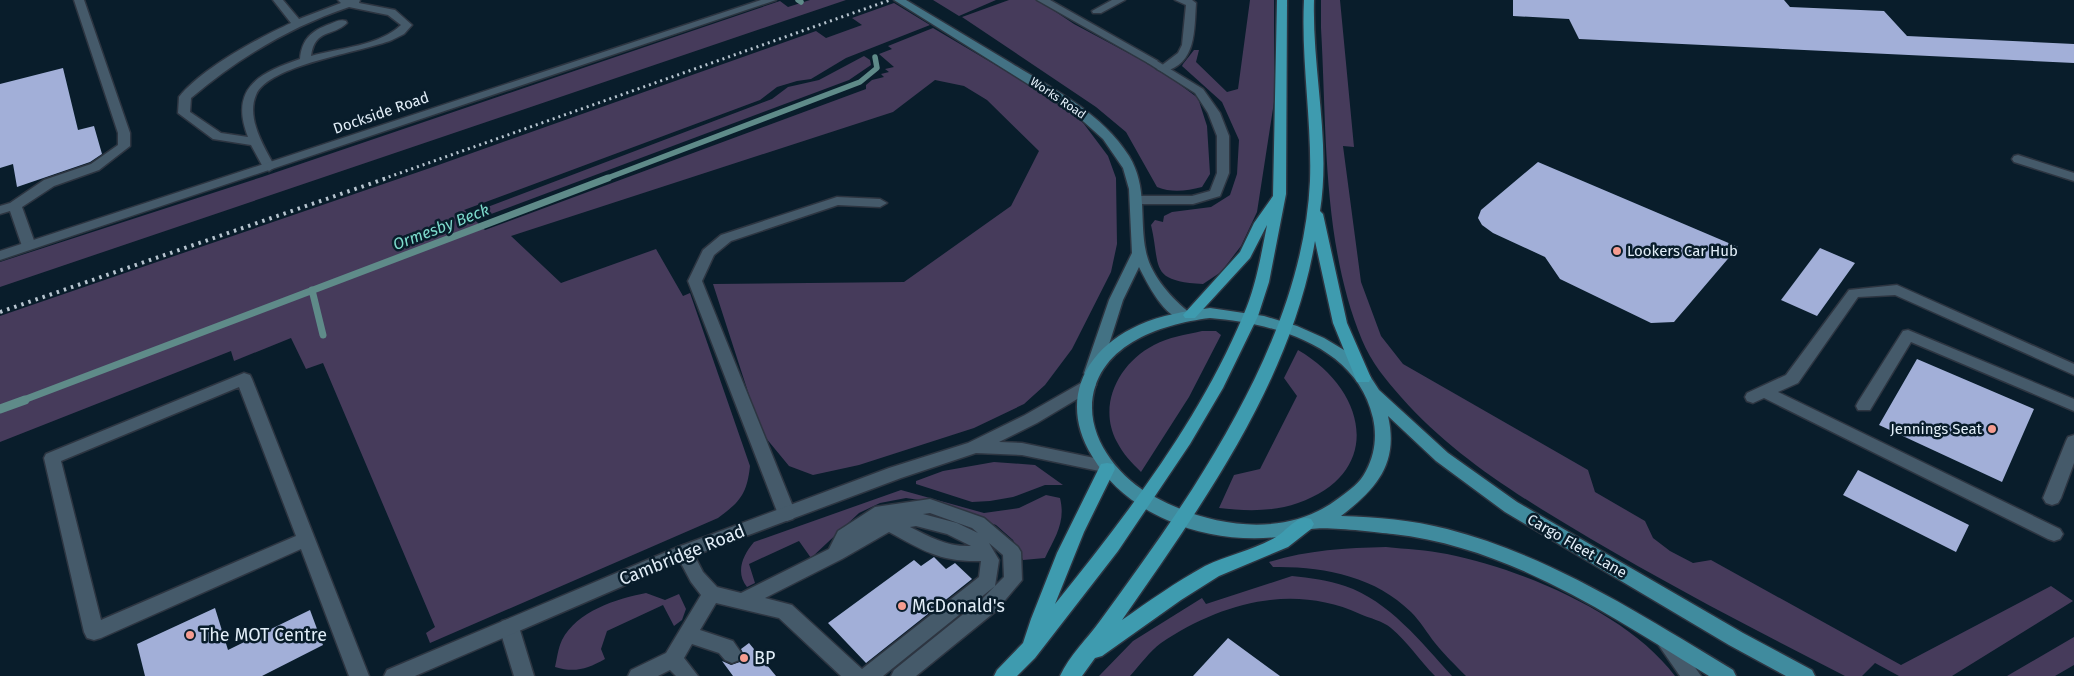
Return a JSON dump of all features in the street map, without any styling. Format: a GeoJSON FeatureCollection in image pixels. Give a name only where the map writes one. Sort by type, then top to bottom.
{"type":"FeatureCollection","features":[{"type":"Feature","properties":{"kind":"highway"},"geometry":{"type":"LineString","coordinates":[[1004,676],[1028,652],[1112,546],[1184,440],[1211,396],[1250,316],[1262,282],[1280,194],[1282,0]]}},
{"type":"Feature","properties":{"kind":"highway"},"geometry":{"type":"LineString","coordinates":[[1070,676],[1183,520],[1236,432],[1265,375],[1303,272],[1314,207],[1316,175],[1309,48],[1309,0]]}},
{"type":"Feature","properties":{"kind":"highway"},"geometry":{"type":"LineString","coordinates":[[1187,315],[1245,255],[1254,240],[1261,222],[1280,194]]}},
{"type":"Feature","properties":{"kind":"highway"},"geometry":{"type":"LineString","coordinates":[[1314,207],[1340,323],[1366,383]]}},
{"type":"Feature","properties":{"kind":"highway"},"geometry":{"type":"LineString","coordinates":[[1028,652],[1057,568],[1106,468]]}},
{"type":"Feature","properties":{"kind":"highway"},"geometry":{"type":"LineString","coordinates":[[1082,660],[1131,623],[1174,594],[1213,571],[1282,542],[1309,523]]}},
{"type":"Feature","properties":{"kind":"main road","name":"Works Road"},"geometry":{"type":"LineString","coordinates":[[899,0],[1057,96],[1097,125],[1114,143],[1130,169],[1137,200],[1139,253],[1156,290],[1165,301],[1187,315]]}},
{"type":"Feature","properties":{"kind":"main road","name":"Works Road"},"geometry":{"type":"LineString","coordinates":[[1090,380],[1116,300],[1139,253]]}},
{"type":"Feature","properties":{"kind":"main road","name":"Cargo Fleet Lane"},"geometry":{"type":"LineString","coordinates":[[1090,380],[1101,360],[1128,336],[1145,327],[1187,315],[1230,314],[1250,316],[1284,325],[1320,341],[1336,352],[1442,457],[1511,507],[1736,639],[1805,676]]}},
{"type":"Feature","properties":{"kind":"main road"},"geometry":{"type":"LineString","coordinates":[[1090,380],[1084,401],[1086,425],[1094,450],[1106,468],[1123,486],[1142,500],[1183,520],[1214,528],[1245,532],[1276,530],[1309,523],[1336,511],[1354,498],[1369,482],[1379,464],[1384,445],[1379,407],[1366,383]]}},
{"type":"Feature","properties":{"kind":"main road"},"geometry":{"type":"LineString","coordinates":[[1309,523],[1404,528],[1491,550],[1543,570],[1726,676]]}},
{"type":"Feature","properties":{"kind":"street"},"geometry":{"type":"LineString","coordinates":[[0,210],[15,206],[49,184],[95,167],[124,146],[124,133],[79,0]]}},
{"type":"Feature","properties":{"kind":"street"},"geometry":{"type":"LineString","coordinates":[[278,0],[298,25]]}},
{"type":"Feature","properties":{"kind":"street","name":"Dockside Road"},"geometry":{"type":"LineString","coordinates":[[0,256],[770,0]]}},
{"type":"Feature","properties":{"kind":"street"},"geometry":{"type":"LineString","coordinates":[[1097,11],[1120,0]]}},
{"type":"Feature","properties":{"kind":"street"},"geometry":{"type":"LineString","coordinates":[[1163,68],[1183,55],[1187,45],[1191,3],[1180,0]]}},
{"type":"Feature","properties":{"kind":"street"},"geometry":{"type":"LineString","coordinates":[[254,142],[217,136],[184,113],[185,97],[211,73],[270,37],[350,1],[384,5],[400,14],[407,25],[400,34],[362,47],[285,67],[262,79],[250,94],[249,116],[254,142],[269,168]]}},
{"type":"Feature","properties":{"kind":"street"},"geometry":{"type":"LineString","coordinates":[[1048,1],[1152,61],[1198,91],[1214,113],[1223,136],[1223,172],[1215,193],[1193,200],[1137,200]]}},
{"type":"Feature","properties":{"kind":"street"},"geometry":{"type":"LineString","coordinates":[[305,62],[306,46],[316,33],[342,23]]}},
{"type":"Feature","properties":{"kind":"street"},"geometry":{"type":"LineString","coordinates":[[2018,159],[2074,177]]}},
{"type":"Feature","properties":{"kind":"street"},"geometry":{"type":"LineString","coordinates":[[787,514],[695,281],[708,253],[726,238],[837,201],[880,203]]}},
{"type":"Feature","properties":{"kind":"street"},"geometry":{"type":"LineString","coordinates":[[15,206],[29,246]]}},
{"type":"Feature","properties":{"kind":"street"},"geometry":{"type":"LineString","coordinates":[[2054,534],[1759,394],[1792,379],[1854,293],[1897,290],[2074,370]]}},
{"type":"Feature","properties":{"kind":"street"},"geometry":{"type":"LineString","coordinates":[[1864,406],[1908,336],[2074,405]]}},
{"type":"Feature","properties":{"kind":"street"},"geometry":{"type":"LineString","coordinates":[[306,539],[94,632],[52,458],[244,379],[306,539],[359,676]]}},
{"type":"Feature","properties":{"kind":"street","name":"Cambridge Road"},"geometry":{"type":"LineString","coordinates":[[394,676],[684,552],[895,473],[974,447],[1032,419],[1090,380]]}},
{"type":"Feature","properties":{"kind":"street"},"geometry":{"type":"LineString","coordinates":[[2052,498],[2074,440]]}},
{"type":"Feature","properties":{"kind":"street","name":"Cambridge Road"},"geometry":{"type":"LineString","coordinates":[[974,447],[1022,449],[1106,468]]}},
{"type":"Feature","properties":{"kind":"street"},"geometry":{"type":"LineString","coordinates":[[836,554],[844,536],[881,512],[930,506],[978,524],[1012,552],[1013,580],[989,605],[901,676]]}},
{"type":"Feature","properties":{"kind":"street"},"geometry":{"type":"LineString","coordinates":[[742,601],[836,554],[893,521],[916,519],[952,528],[979,542],[990,560],[988,581],[868,676]]}},
{"type":"Feature","properties":{"kind":"street"},"geometry":{"type":"LineString","coordinates":[[684,552],[697,577],[711,594],[785,610],[855,676]]}},
{"type":"Feature","properties":{"kind":"street"},"geometry":{"type":"LineString","coordinates":[[638,676],[673,659],[711,594]]}},
{"type":"Feature","properties":{"kind":"street"},"geometry":{"type":"LineString","coordinates":[[509,627],[524,676]]}},
{"type":"Feature","properties":{"kind":"street"},"geometry":{"type":"LineString","coordinates":[[688,634],[726,647],[732,654]]}},
{"type":"Feature","properties":{"kind":"street"},"geometry":{"type":"LineString","coordinates":[[1665,639],[1690,676]]}},
{"type":"Feature","properties":{"kind":"street"},"geometry":{"type":"LineString","coordinates":[[673,659],[688,676]]}},
{"type":"Feature","properties":{"kind":"shaded area"},"geometry":{"type":"Polygon","coordinates":[[[810,0],[846,0],[0,287],[0,262],[262,177],[780,1],[788,7],[810,0]]]}},
{"type":"Feature","properties":{"kind":"shaded area"},"geometry":{"type":"Polygon","coordinates":[[[933,0],[996,0],[959,16],[933,0]]]}},
{"type":"Feature","properties":{"kind":"shaded area"},"geometry":{"type":"Polygon","coordinates":[[[1009,0],[1038,0],[1074,24],[1160,70],[1198,98],[1207,126],[1210,174],[1202,187],[1179,191],[1157,187],[1126,132],[1096,107],[962,17],[1009,0]]]}},
{"type":"Feature","properties":{"kind":"shaded area"},"geometry":{"type":"Polygon","coordinates":[[[1250,0],[1274,0],[1274,102],[1257,212],[1241,246],[1221,272],[1203,284],[1173,279],[1165,275],[1160,269],[1151,225],[1155,220],[1163,222],[1164,216],[1172,212],[1211,207],[1230,195],[1237,174],[1239,140],[1222,102],[1182,66],[1194,50],[1199,50],[1196,62],[1227,92],[1238,89],[1250,0]]]}},
{"type":"Feature","properties":{"kind":"shaded area"},"geometry":{"type":"Polygon","coordinates":[[[1321,0],[1340,0],[1354,147],[1343,146],[1361,282],[1381,336],[1403,364],[1588,470],[1595,492],[1645,521],[1653,538],[1670,551],[1693,563],[1711,560],[1901,665],[2051,586],[2073,601],[1952,676],[1899,676],[1875,663],[1862,676],[1845,676],[1622,557],[1540,508],[1467,458],[1422,419],[1384,377],[1362,340],[1349,303],[1333,226],[1329,187],[1321,0]]]}},
{"type":"Feature","properties":{"kind":"shaded area"},"geometry":{"type":"Polygon","coordinates":[[[894,3],[930,25],[846,58],[811,79],[777,87],[760,100],[464,210],[469,214],[772,99],[788,87],[819,80],[864,56],[870,60],[871,65],[849,80],[475,220],[485,230],[866,89],[866,85],[872,80],[884,77],[881,74],[889,72],[885,69],[894,67],[879,54],[892,49],[888,46],[933,28],[1068,108],[1084,124],[1108,156],[1116,178],[1117,244],[1111,272],[1072,349],[1045,385],[1024,404],[974,428],[859,465],[813,475],[789,466],[761,432],[713,284],[904,282],[1011,206],[1039,151],[987,100],[964,86],[935,80],[893,112],[511,236],[561,283],[656,249],[683,296],[690,293],[750,466],[749,476],[744,491],[737,502],[718,518],[430,643],[426,633],[435,627],[323,363],[306,369],[291,338],[234,361],[231,351],[0,442],[0,316],[430,168],[816,31],[826,38],[862,25],[852,18],[894,3]]]}},
{"type":"Feature","properties":{"kind":"shaded area"},"geometry":{"type":"Polygon","coordinates":[[[1202,331],[1216,331],[1221,335],[1189,397],[1141,472],[1122,450],[1111,428],[1109,414],[1115,386],[1131,363],[1154,345],[1165,340],[1202,331]]]}},
{"type":"Feature","properties":{"kind":"shaded area"},"geometry":{"type":"Polygon","coordinates":[[[1298,350],[1321,367],[1339,386],[1351,408],[1356,430],[1354,452],[1344,472],[1326,489],[1288,506],[1259,510],[1219,508],[1234,475],[1260,469],[1297,396],[1284,378],[1298,350]]]}},
{"type":"Feature","properties":{"kind":"shaded area"},"geometry":{"type":"Polygon","coordinates":[[[994,462],[1035,465],[1063,485],[1045,485],[1013,497],[972,502],[916,484],[916,481],[943,471],[994,462]]]}},
{"type":"Feature","properties":{"kind":"shaded area"},"geometry":{"type":"Polygon","coordinates":[[[901,490],[984,513],[1019,508],[1046,495],[1060,498],[1061,522],[1045,558],[1023,560],[1013,540],[996,525],[926,501],[906,498],[880,503],[859,513],[811,558],[799,541],[749,564],[755,583],[747,587],[743,581],[741,575],[742,564],[754,542],[901,490]]]}},
{"type":"Feature","properties":{"kind":"shaded area"},"geometry":{"type":"Polygon","coordinates":[[[1386,547],[1447,554],[1476,561],[1540,583],[1572,597],[1631,633],[1655,654],[1675,676],[1466,676],[1439,647],[1411,612],[1381,590],[1364,582],[1329,571],[1273,567],[1269,562],[1327,550],[1386,547]]]}},
{"type":"Feature","properties":{"kind":"shaded area"},"geometry":{"type":"Polygon","coordinates":[[[1292,576],[1339,584],[1361,593],[1376,602],[1403,624],[1452,676],[1435,676],[1397,633],[1380,622],[1334,605],[1309,600],[1283,599],[1257,602],[1232,608],[1208,617],[1161,643],[1130,676],[1099,676],[1133,641],[1202,598],[1206,604],[1292,576]]]}},
{"type":"Feature","properties":{"kind":"shaded area"},"geometry":{"type":"Polygon","coordinates":[[[646,593],[665,600],[679,594],[686,609],[682,620],[674,626],[663,605],[607,631],[601,649],[605,659],[575,670],[555,667],[562,640],[577,621],[610,603],[646,593]]]}},
{"type":"Feature","properties":{"kind":"shaded area"},"geometry":{"type":"Polygon","coordinates":[[[2074,637],[2074,665],[2055,676],[2007,676],[2074,637]]]}},
{"type":"Feature","properties":{"kind":"building"},"geometry":{"type":"Polygon","coordinates":[[[1513,0],[1784,0],[1790,7],[1884,11],[1907,36],[2074,44],[2074,63],[1579,39],[1569,19],[1513,16],[1513,0]]]}},
{"type":"Feature","properties":{"kind":"building"},"geometry":{"type":"Polygon","coordinates":[[[63,68],[78,130],[94,126],[102,154],[90,162],[17,187],[13,164],[0,168],[0,84],[63,68]]]}},
{"type":"Feature","properties":{"kind":"building"},"geometry":{"type":"Polygon","coordinates":[[[1538,162],[1738,247],[1674,322],[1651,323],[1560,279],[1545,257],[1493,233],[1482,225],[1478,218],[1481,210],[1538,162]]]}},
{"type":"Feature","properties":{"kind":"building"},"geometry":{"type":"Polygon","coordinates":[[[1820,248],[1855,263],[1817,316],[1781,300],[1820,248]]]}},
{"type":"Feature","properties":{"kind":"building"},"geometry":{"type":"Polygon","coordinates":[[[1917,359],[2034,409],[2002,482],[1879,425],[1917,359]]]}},
{"type":"Feature","properties":{"kind":"building"},"geometry":{"type":"Polygon","coordinates":[[[1858,470],[1969,525],[1956,552],[1843,495],[1858,470]]]}},
{"type":"Feature","properties":{"kind":"building","name":"McDonald's"},"geometry":{"type":"Polygon","coordinates":[[[934,557],[946,569],[955,563],[972,579],[866,663],[828,623],[914,560],[921,566],[934,557]]]}},
{"type":"Feature","properties":{"kind":"building"},"geometry":{"type":"Polygon","coordinates":[[[215,608],[228,650],[310,610],[323,645],[262,676],[145,676],[137,644],[215,608]]]}},
{"type":"Feature","properties":{"kind":"building"},"geometry":{"type":"Polygon","coordinates":[[[1228,638],[1280,676],[1193,676],[1228,638]]]}},
{"type":"Feature","properties":{"kind":"building","name":"BP"},"geometry":{"type":"Polygon","coordinates":[[[749,643],[776,676],[733,676],[722,661],[731,665],[740,662],[744,655],[741,649],[749,643]]]}},
{"type":"Feature","properties":{"kind":"waterway","name":"Ormesby Beck"},"geometry":{"type":"LineString","coordinates":[[605,179],[860,82],[877,68],[875,57]]}},
{"type":"Feature","properties":{"kind":"waterway","name":"Ormesby Beck"},"geometry":{"type":"LineString","coordinates":[[312,290],[608,178]]}},
{"type":"Feature","properties":{"kind":"waterway","name":"Ormesby Beck"},"geometry":{"type":"LineString","coordinates":[[21,401],[312,290]]}},
{"type":"Feature","properties":{"kind":"waterway"},"geometry":{"type":"LineString","coordinates":[[312,290],[323,335]]}},
{"type":"Feature","properties":{"kind":"waterway","name":"Ormesby Beck"},"geometry":{"type":"LineString","coordinates":[[0,409],[25,400]]}},
{"type":"Feature","properties":{"kind":"railway"},"geometry":{"type":"LineString","coordinates":[[383,179],[890,0]]}},
{"type":"Feature","properties":{"kind":"railway"},"geometry":{"type":"LineString","coordinates":[[0,312],[387,178]]}},
{"type":"Feature","properties":{"kind":"place","name":"Lookers Car Hub"},"geometry":{"type":"Point","coordinates":[1617,251]}},
{"type":"Feature","properties":{"kind":"place","name":"Jennings Seat"},"geometry":{"type":"Point","coordinates":[1992,429]}},
{"type":"Feature","properties":{"kind":"place","name":"McDonald's"},"geometry":{"type":"Point","coordinates":[902,606]}},
{"type":"Feature","properties":{"kind":"place","name":"The MOT Centre"},"geometry":{"type":"Point","coordinates":[190,635]}},
{"type":"Feature","properties":{"kind":"place","name":"BP"},"geometry":{"type":"Point","coordinates":[744,658]}}]}
